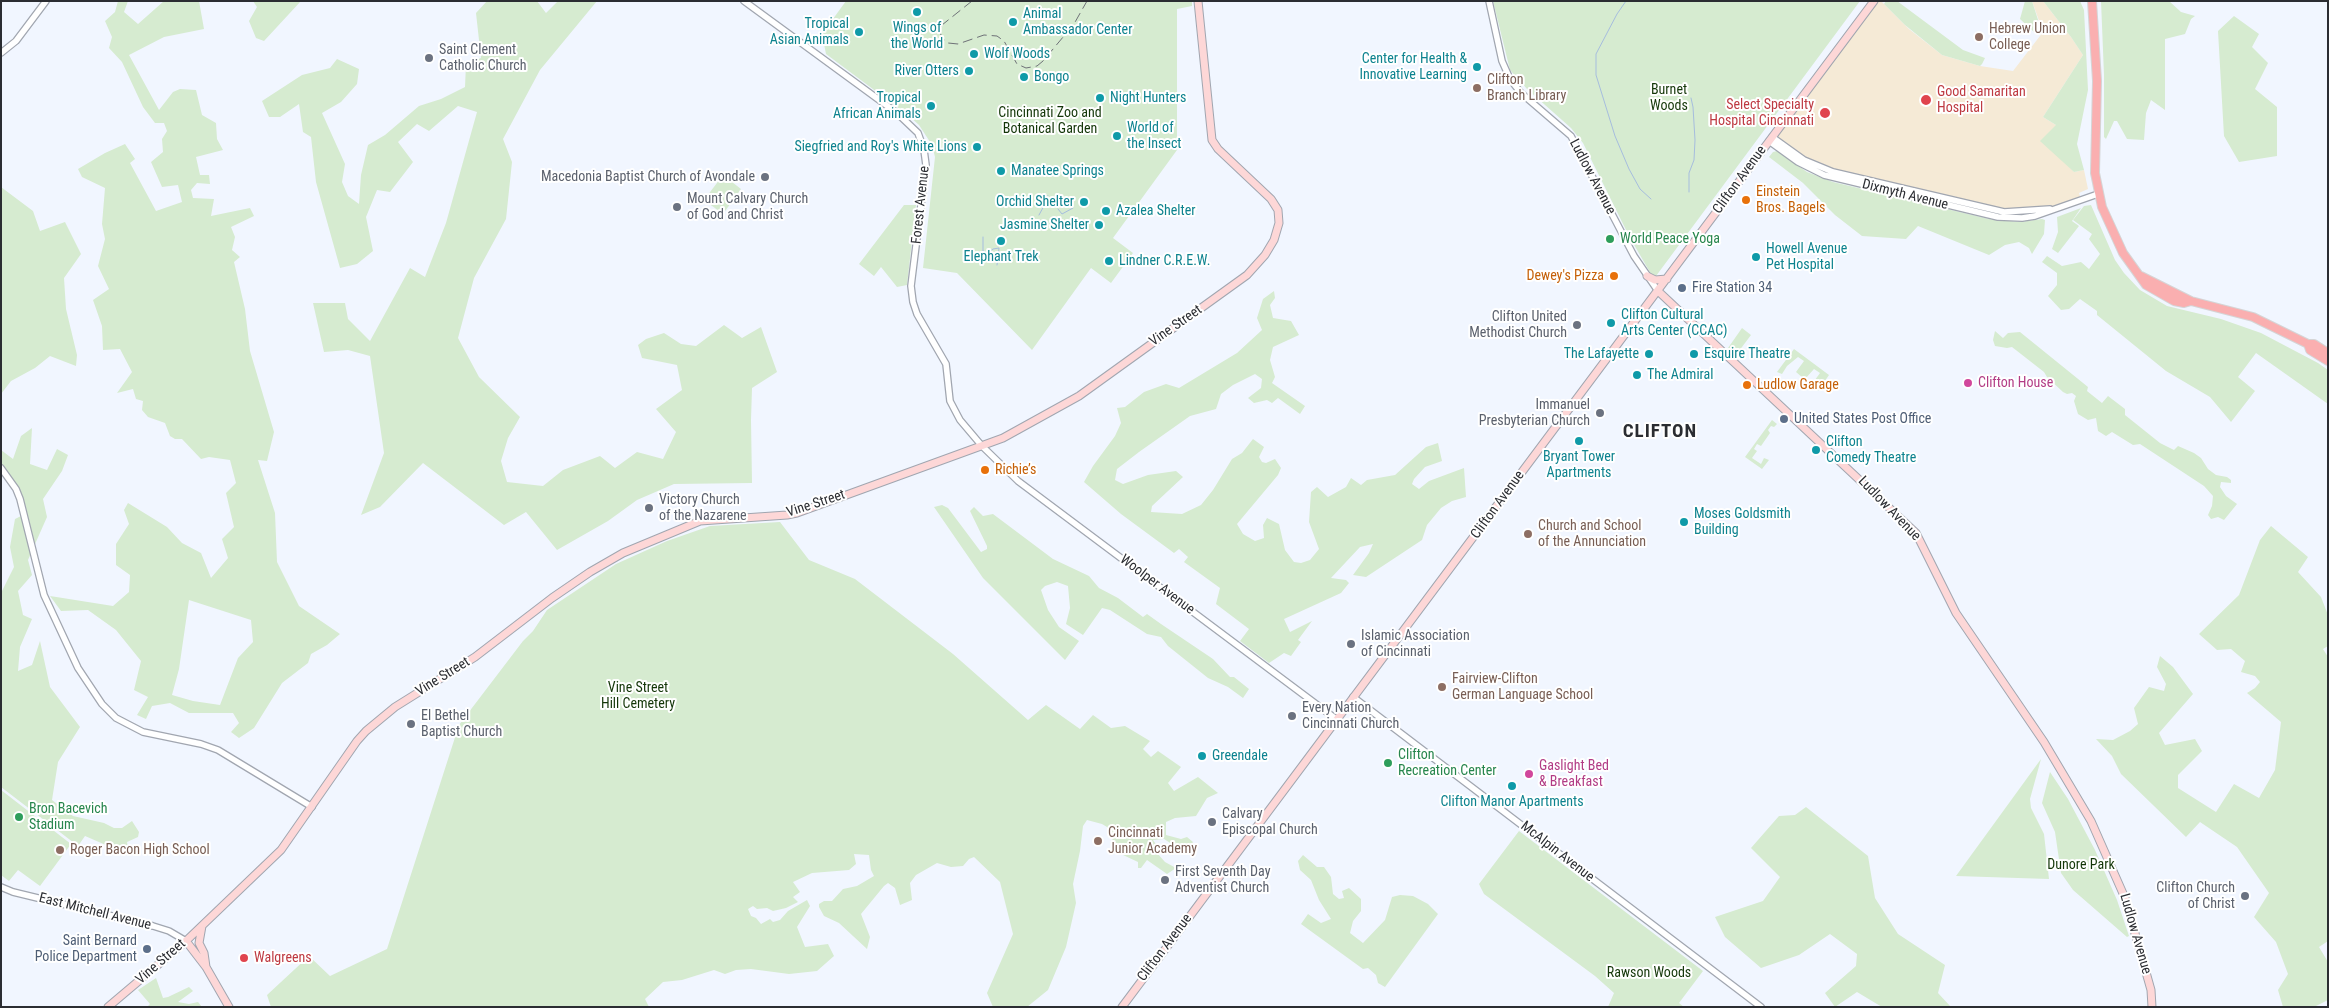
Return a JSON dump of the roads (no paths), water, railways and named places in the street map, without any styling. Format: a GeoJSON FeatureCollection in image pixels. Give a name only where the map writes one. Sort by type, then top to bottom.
{"type":"FeatureCollection","features":[{"type":"Feature","properties":{"kind":"main road","name":"Vine Street"},"geometry":{"type":"LineString","coordinates":[[108,1007],[186,941],[281,850],[357,741],[395,707],[475,657],[552,598],[623,553],[703,521],[787,515],[982,446],[1013,433],[1078,396],[1247,275],[1265,255],[1274,240],[1279,223],[1278,210],[1271,199],[1218,149],[1212,140],[1198,1]]}},
{"type":"Feature","properties":{"kind":"main road","name":"Clifton Avenue"},"geometry":{"type":"LineString","coordinates":[[1122,1007],[1874,1]]}},
{"type":"Feature","properties":{"kind":"main road"},"geometry":{"type":"LineString","coordinates":[[2092,1],[2097,81],[2095,173],[2098,194],[2122,253],[2146,285],[2160,295],[2184,303],[2191,301],[2243,314],[2308,344],[2314,344],[2328,353]]}},
{"type":"Feature","properties":{"kind":"main road"},"geometry":{"type":"LineString","coordinates":[[1647,276],[1655,280],[1667,279]]}},
{"type":"Feature","properties":{"kind":"main road","name":"Ludlow Avenue"},"geometry":{"type":"LineString","coordinates":[[1658,291],[1916,533],[1956,613],[2044,742],[2091,821],[2125,898],[2151,990],[2152,1007]]}},
{"type":"Feature","properties":{"kind":"main road"},"geometry":{"type":"LineString","coordinates":[[2308,344],[2310,350],[2328,361]]}},
{"type":"Feature","properties":{"kind":"main road"},"geometry":{"type":"LineString","coordinates":[[202,926],[199,943],[204,953],[206,967]]}},
{"type":"Feature","properties":{"kind":"main road"},"geometry":{"type":"LineString","coordinates":[[186,941],[206,967],[229,1007]]}},
{"type":"Feature","properties":{"kind":"street"},"geometry":{"type":"LineString","coordinates":[[1,53],[16,41],[46,1]]}},
{"type":"Feature","properties":{"kind":"street","name":"Forest Avenue"},"geometry":{"type":"LineString","coordinates":[[744,1],[897,112],[918,133],[924,150],[926,165],[911,286],[913,302],[917,314],[946,364],[952,408],[982,446]]}},
{"type":"Feature","properties":{"kind":"street","name":"Ludlow Avenue"},"geometry":{"type":"LineString","coordinates":[[1489,1],[1502,61],[1516,87],[1571,136],[1624,238],[1658,291]]}},
{"type":"Feature","properties":{"kind":"street","name":"Dixmyth Avenue"},"geometry":{"type":"LineString","coordinates":[[1770,139],[1798,162],[1824,175],[1998,217],[2022,218],[2043,214],[2050,209],[2098,194]]}},
{"type":"Feature","properties":{"kind":"street","name":"Woolper Avenue"},"geometry":{"type":"LineString","coordinates":[[982,446],[1018,482],[1336,719]]}},
{"type":"Feature","properties":{"kind":"street"},"geometry":{"type":"LineString","coordinates":[[1,468],[13,484],[20,499],[44,595],[78,668],[102,704],[116,718],[143,732],[201,744],[223,753],[312,807]]}},
{"type":"Feature","properties":{"kind":"street","name":"McAlpin Avenue"},"geometry":{"type":"LineString","coordinates":[[1353,697],[1761,1007]]}},
{"type":"Feature","properties":{"kind":"street","name":"East Mitchell Avenue"},"geometry":{"type":"LineString","coordinates":[[1,887],[13,892],[161,929],[186,941]]}},
{"type":"Feature","properties":{"kind":"waterway"},"geometry":{"type":"LineString","coordinates":[[1626,1],[1596,54],[1596,75],[1615,136],[1629,169],[1640,189],[1651,199]]}},
{"type":"Feature","properties":{"kind":"waterway"},"geometry":{"type":"LineString","coordinates":[[1689,192],[1689,173],[1694,160],[1695,140],[1691,98]]}},
{"type":"Feature","properties":{"kind":"waterway"},"geometry":{"type":"LineString","coordinates":[[1039,215],[1045,204],[1040,201],[1042,197],[1048,196]]}},
{"type":"Feature","properties":{"kind":"waterway"},"geometry":{"type":"LineString","coordinates":[[1058,209],[1062,214],[1073,208]]}},
{"type":"Feature","properties":{"kind":"waterway"},"geometry":{"type":"LineString","coordinates":[[983,237],[983,251],[988,253],[993,249],[999,248],[997,265]]}},
{"type":"Feature","properties":{"kind":"railway"},"geometry":{"type":"LineString","coordinates":[[972,1],[942,25],[940,33],[944,40],[948,43],[958,44],[984,35],[997,36],[1004,41],[1017,64],[1026,68],[1037,66],[1043,61],[1074,24],[1087,1]]}},
{"type":"Feature","properties":{"kind":"place","name":"Wings of the World"},"geometry":{"type":"Point","coordinates":[917,12]}},
{"type":"Feature","properties":{"kind":"place","name":"Animal Ambassador Center"},"geometry":{"type":"Point","coordinates":[1013,22]}},
{"type":"Feature","properties":{"kind":"place","name":"Tropical Asian Animals"},"geometry":{"type":"Point","coordinates":[859,32]}},
{"type":"Feature","properties":{"kind":"place","name":"Hebrew Union College"},"geometry":{"type":"Point","coordinates":[1979,37]}},
{"type":"Feature","properties":{"kind":"place","name":"Wolf Woods"},"geometry":{"type":"Point","coordinates":[974,54]}},
{"type":"Feature","properties":{"kind":"place","name":"Saint Clement Catholic Church"},"geometry":{"type":"Point","coordinates":[429,58]}},
{"type":"Feature","properties":{"kind":"place","name":"Center for Health & Innovative Learning"},"geometry":{"type":"Point","coordinates":[1477,67]}},
{"type":"Feature","properties":{"kind":"place","name":"River Otters"},"geometry":{"type":"Point","coordinates":[969,71]}},
{"type":"Feature","properties":{"kind":"place","name":"Bongo"},"geometry":{"type":"Point","coordinates":[1024,77]}},
{"type":"Feature","properties":{"kind":"place","name":"Clifton Branch Library"},"geometry":{"type":"Point","coordinates":[1477,88]}},
{"type":"Feature","properties":{"kind":"place","name":"Night Hunters"},"geometry":{"type":"Point","coordinates":[1100,98]}},
{"type":"Feature","properties":{"kind":"place","name":"Good Samaritan Hospital"},"geometry":{"type":"Point","coordinates":[1926,100]}},
{"type":"Feature","properties":{"kind":"place","name":"Tropical African Animals"},"geometry":{"type":"Point","coordinates":[931,106]}},
{"type":"Feature","properties":{"kind":"place","name":"Select Specialty Hospital Cincinnati"},"geometry":{"type":"Point","coordinates":[1825,113]}},
{"type":"Feature","properties":{"kind":"place","name":"World of the Insect"},"geometry":{"type":"Point","coordinates":[1117,136]}},
{"type":"Feature","properties":{"kind":"place","name":"Siegfried and Roy's White Lions"},"geometry":{"type":"Point","coordinates":[977,147]}},
{"type":"Feature","properties":{"kind":"place","name":"Manatee Springs"},"geometry":{"type":"Point","coordinates":[1001,171]}},
{"type":"Feature","properties":{"kind":"place","name":"Macedonia Baptist Church of Avondale"},"geometry":{"type":"Point","coordinates":[765,177]}},
{"type":"Feature","properties":{"kind":"place","name":"Einstein Bros. Bagels"},"geometry":{"type":"Point","coordinates":[1746,200]}},
{"type":"Feature","properties":{"kind":"place","name":"Orchid Shelter"},"geometry":{"type":"Point","coordinates":[1084,202]}},
{"type":"Feature","properties":{"kind":"place","name":"Mount Calvary Church of God and Christ"},"geometry":{"type":"Point","coordinates":[677,207]}},
{"type":"Feature","properties":{"kind":"place","name":"Azalea Shelter"},"geometry":{"type":"Point","coordinates":[1106,211]}},
{"type":"Feature","properties":{"kind":"place","name":"Jasmine Shelter"},"geometry":{"type":"Point","coordinates":[1099,225]}},
{"type":"Feature","properties":{"kind":"place","name":"World Peace Yoga"},"geometry":{"type":"Point","coordinates":[1610,239]}},
{"type":"Feature","properties":{"kind":"place","name":"Elephant Trek"},"geometry":{"type":"Point","coordinates":[1001,241]}},
{"type":"Feature","properties":{"kind":"place","name":"Howell Avenue Pet Hospital"},"geometry":{"type":"Point","coordinates":[1756,257]}},
{"type":"Feature","properties":{"kind":"place","name":"Lindner C.R.E.W."},"geometry":{"type":"Point","coordinates":[1109,261]}},
{"type":"Feature","properties":{"kind":"place","name":"Dewey's Pizza"},"geometry":{"type":"Point","coordinates":[1614,276]}},
{"type":"Feature","properties":{"kind":"place","name":"Fire Station 34"},"geometry":{"type":"Point","coordinates":[1682,288]}},
{"type":"Feature","properties":{"kind":"place","name":"Clifton Cultural Arts Center (CCAC)"},"geometry":{"type":"Point","coordinates":[1611,323]}},
{"type":"Feature","properties":{"kind":"place","name":"Clifton United Methodist Church"},"geometry":{"type":"Point","coordinates":[1577,325]}},
{"type":"Feature","properties":{"kind":"place","name":"The Lafayette"},"geometry":{"type":"Point","coordinates":[1649,354]}},
{"type":"Feature","properties":{"kind":"place","name":"Esquire Theatre"},"geometry":{"type":"Point","coordinates":[1694,354]}},
{"type":"Feature","properties":{"kind":"place","name":"The Admiral"},"geometry":{"type":"Point","coordinates":[1637,375]}},
{"type":"Feature","properties":{"kind":"place","name":"Clifton House"},"geometry":{"type":"Point","coordinates":[1968,383]}},
{"type":"Feature","properties":{"kind":"place","name":"Ludlow Garage"},"geometry":{"type":"Point","coordinates":[1747,385]}},
{"type":"Feature","properties":{"kind":"place","name":"Immanuel Presbyterian Church"},"geometry":{"type":"Point","coordinates":[1600,413]}},
{"type":"Feature","properties":{"kind":"place","name":"United States Post Office"},"geometry":{"type":"Point","coordinates":[1784,419]}},
{"type":"Feature","properties":{"kind":"place","name":"Bryant Tower Apartments"},"geometry":{"type":"Point","coordinates":[1579,441]}},
{"type":"Feature","properties":{"kind":"place","name":"Clifton Comedy Theatre"},"geometry":{"type":"Point","coordinates":[1816,450]}},
{"type":"Feature","properties":{"kind":"place","name":"Richie’s"},"geometry":{"type":"Point","coordinates":[985,470]}},
{"type":"Feature","properties":{"kind":"place","name":"Victory Church of the Nazarene"},"geometry":{"type":"Point","coordinates":[649,508]}},
{"type":"Feature","properties":{"kind":"place","name":"Moses Goldsmith Building"},"geometry":{"type":"Point","coordinates":[1684,522]}},
{"type":"Feature","properties":{"kind":"place","name":"Church and School of the Annunciation"},"geometry":{"type":"Point","coordinates":[1528,534]}},
{"type":"Feature","properties":{"kind":"place","name":"Islamic Association of Cincinnati"},"geometry":{"type":"Point","coordinates":[1351,644]}},
{"type":"Feature","properties":{"kind":"place","name":"Fairview-Clifton German Language School"},"geometry":{"type":"Point","coordinates":[1442,687]}},
{"type":"Feature","properties":{"kind":"place","name":"Every Nation Cincinnati Church"},"geometry":{"type":"Point","coordinates":[1292,716]}},
{"type":"Feature","properties":{"kind":"place","name":"El Bethel Baptist Church"},"geometry":{"type":"Point","coordinates":[411,724]}},
{"type":"Feature","properties":{"kind":"place","name":"Greendale"},"geometry":{"type":"Point","coordinates":[1202,756]}},
{"type":"Feature","properties":{"kind":"place","name":"Clifton Recreation Center"},"geometry":{"type":"Point","coordinates":[1388,763]}},
{"type":"Feature","properties":{"kind":"place","name":"Gaslight Bed & Breakfast"},"geometry":{"type":"Point","coordinates":[1529,774]}},
{"type":"Feature","properties":{"kind":"place","name":"Clifton Manor Apartments"},"geometry":{"type":"Point","coordinates":[1512,786]}},
{"type":"Feature","properties":{"kind":"place","name":"Bron Bacevich Stadium"},"geometry":{"type":"Point","coordinates":[19,817]}},
{"type":"Feature","properties":{"kind":"place","name":"Calvary Episcopal Church"},"geometry":{"type":"Point","coordinates":[1212,822]}},
{"type":"Feature","properties":{"kind":"place","name":"Cincinnati Junior Academy"},"geometry":{"type":"Point","coordinates":[1098,841]}},
{"type":"Feature","properties":{"kind":"place","name":"Roger Bacon High School"},"geometry":{"type":"Point","coordinates":[60,850]}},
{"type":"Feature","properties":{"kind":"place","name":"First Seventh Day Adventist Church"},"geometry":{"type":"Point","coordinates":[1165,880]}},
{"type":"Feature","properties":{"kind":"place","name":"Clifton Church of Christ"},"geometry":{"type":"Point","coordinates":[2245,896]}},
{"type":"Feature","properties":{"kind":"place","name":"Saint Bernard Police Department"},"geometry":{"type":"Point","coordinates":[147,949]}},
{"type":"Feature","properties":{"kind":"place","name":"Walgreens"},"geometry":{"type":"Point","coordinates":[244,958]}},
{"type":"Feature","properties":{"kind":"district","name":"CLIFTON"},"geometry":{"type":"Point","coordinates":[1660,432]}},
{"type":"Feature","properties":{"kind":"park label","name":"Burnet Woods"},"geometry":{"type":"Point","coordinates":[1669,98]}},
{"type":"Feature","properties":{"kind":"park label","name":"Cincinnati Zoo and Botanical Garden"},"geometry":{"type":"Point","coordinates":[1050,122]}},
{"type":"Feature","properties":{"kind":"park label","name":"Vine Street Hill Cemetery"},"geometry":{"type":"Point","coordinates":[638,696]}},
{"type":"Feature","properties":{"kind":"park label","name":"Dunore Park"},"geometry":{"type":"Point","coordinates":[2081,865]}},
{"type":"Feature","properties":{"kind":"park label","name":"Rawson Woods"},"geometry":{"type":"Point","coordinates":[1649,973]}}]}
